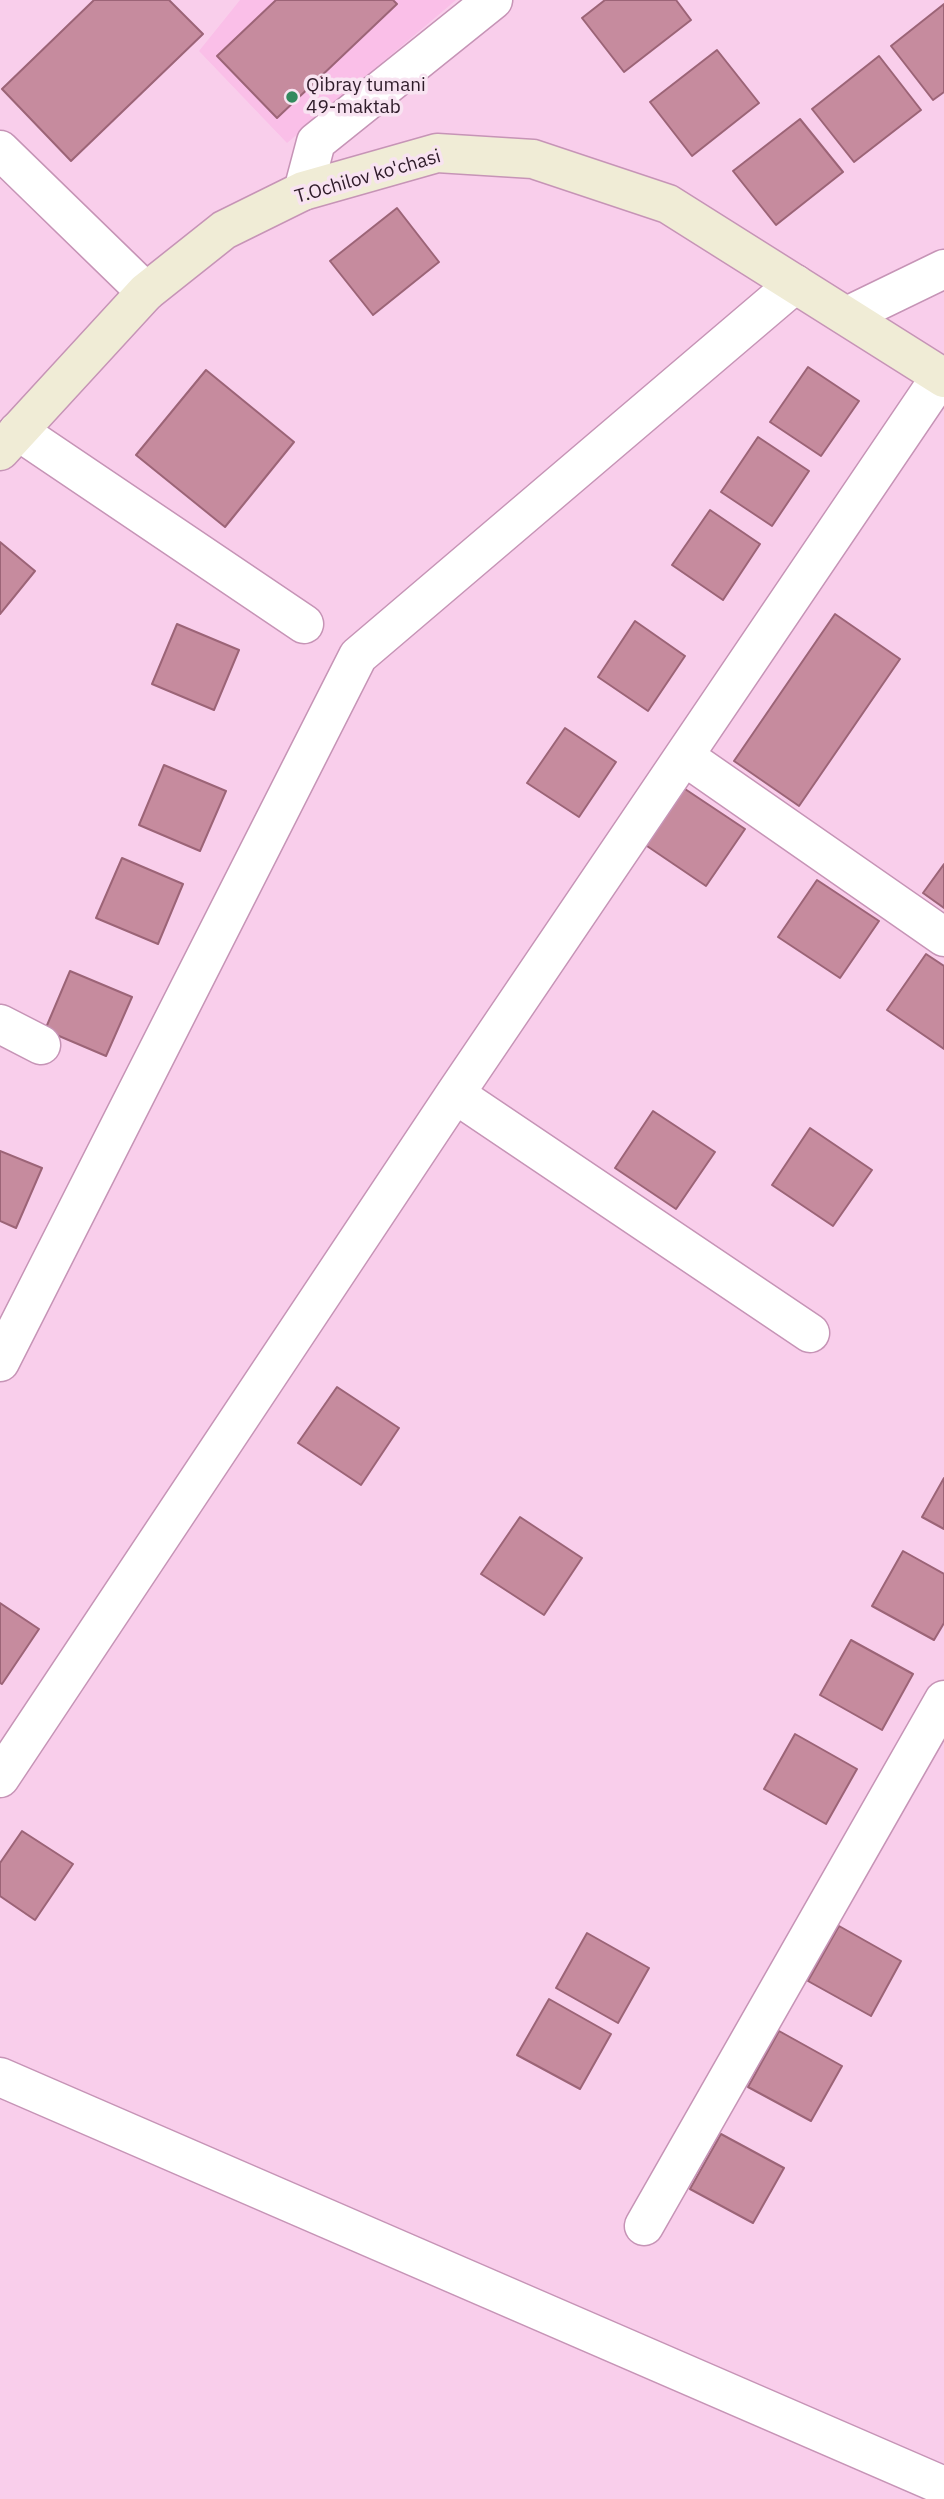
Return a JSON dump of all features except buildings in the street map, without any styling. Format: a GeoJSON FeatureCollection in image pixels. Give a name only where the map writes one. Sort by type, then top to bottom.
{"type":"FeatureCollection","features":[{"type":"Feature","properties":{"kind":"main road","name":"T.Ochilov ko'chasi"},"geometry":{"type":"LineString","coordinates":[[9,441],[146,292],[224,230],[303,191],[437,153],[533,159],[668,204],[942,377]]}},
{"type":"Feature","properties":{"kind":"street"},"geometry":{"type":"LineString","coordinates":[[303,191],[316,142],[493,0]]}},
{"type":"Feature","properties":{"kind":"street"},"geometry":{"type":"LineString","coordinates":[[0,150],[146,292]]}},
{"type":"Feature","properties":{"kind":"street"},"geometry":{"type":"LineString","coordinates":[[847,316],[944,269]]}},
{"type":"Feature","properties":{"kind":"street"},"geometry":{"type":"LineString","coordinates":[[0,1362],[358,656],[795,284]]}},
{"type":"Feature","properties":{"kind":"street"},"geometry":{"type":"LineString","coordinates":[[0,1778],[454,1094],[942,377]]}},
{"type":"Feature","properties":{"kind":"street"},"geometry":{"type":"LineString","coordinates":[[9,441],[304,624]]}},
{"type":"Feature","properties":{"kind":"street"},"geometry":{"type":"LineString","coordinates":[[684,756],[944,937]]}},
{"type":"Feature","properties":{"kind":"street"},"geometry":{"type":"LineString","coordinates":[[0,1024],[40,1045]]}},
{"type":"Feature","properties":{"kind":"street"},"geometry":{"type":"LineString","coordinates":[[454,1094],[810,1333]]}},
{"type":"Feature","properties":{"kind":"street"},"geometry":{"type":"LineString","coordinates":[[644,2227],[944,1700]]}},
{"type":"Feature","properties":{"kind":"street"},"geometry":{"type":"LineString","coordinates":[[0,2077],[944,2486]]}},
{"type":"Feature","properties":{"kind":"shaded area","name":"Qibray tumani 49-maktab"},"geometry":{"type":"Polygon","coordinates":[[[240,0],[456,0],[287,143],[199,51],[240,0]]]}},
{"type":"Feature","properties":{"kind":"place","name":"Qibray tumani 49-maktab"},"geometry":{"type":"Point","coordinates":[292,97]}}]}
